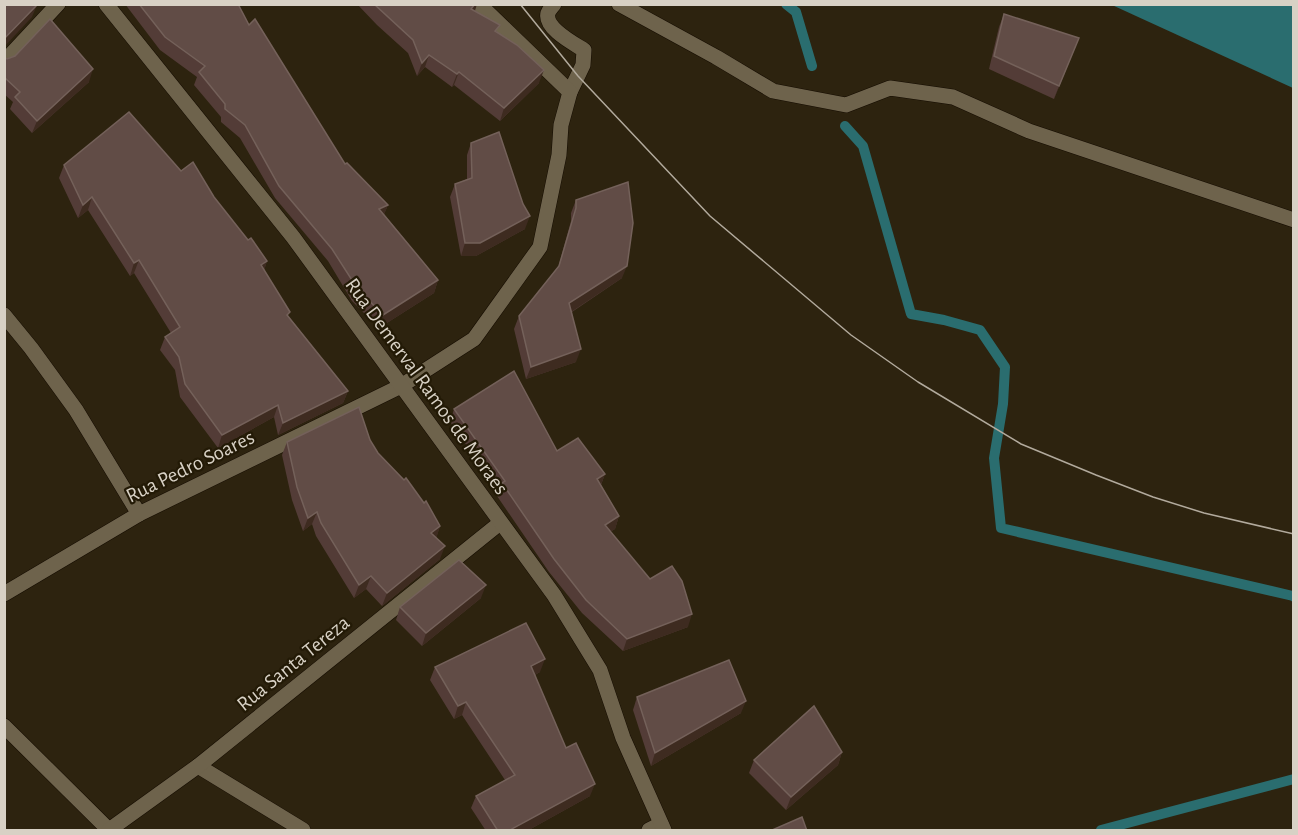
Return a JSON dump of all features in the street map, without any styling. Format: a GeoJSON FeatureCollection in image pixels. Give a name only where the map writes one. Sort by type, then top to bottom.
{"type":"FeatureCollection","features":[{"type":"Feature","properties":{"kind":"street"},"geometry":{"type":"LineString","coordinates":[[4,62],[58,4]]}},
{"type":"Feature","properties":{"kind":"street","name":"Rua Demerval Ramos de Moraes"},"geometry":{"type":"LineString","coordinates":[[106,4],[293,237],[554,595],[600,670],[623,738],[658,828]]}},
{"type":"Feature","properties":{"kind":"street"},"geometry":{"type":"LineString","coordinates":[[479,4],[570,92],[583,65],[584,50],[553,28],[548,20],[548,13],[554,4]]}},
{"type":"Feature","properties":{"kind":"street"},"geometry":{"type":"LineString","coordinates":[[619,4],[716,57],[773,92],[846,105],[890,88],[953,98],[1029,131],[1293,220]]}},
{"type":"Feature","properties":{"kind":"street","name":"Rua Pedro Soares"},"geometry":{"type":"LineString","coordinates":[[4,594],[139,514],[401,387],[474,339],[540,247],[559,154],[561,125],[570,92]]}},
{"type":"Feature","properties":{"kind":"street"},"geometry":{"type":"LineString","coordinates":[[4,315],[76,410],[139,514]]}},
{"type":"Feature","properties":{"kind":"street","name":"Rua Santa Tereza"},"geometry":{"type":"LineString","coordinates":[[109,831],[198,766],[500,523]]}},
{"type":"Feature","properties":{"kind":"street"},"geometry":{"type":"LineString","coordinates":[[4,726],[109,831]]}},
{"type":"Feature","properties":{"kind":"street"},"geometry":{"type":"LineString","coordinates":[[198,766],[303,831]]}},
{"type":"Feature","properties":{"kind":"water"},"geometry":{"type":"Polygon","coordinates":[[[1112,5],[1293,5],[1293,88],[1112,5]]]}},
{"type":"Feature","properties":{"kind":"building"},"geometry":{"type":"Polygon","coordinates":[[[4,4],[37,5],[4,39],[4,4]]]}},
{"type":"Feature","properties":{"kind":"building"},"geometry":{"type":"Polygon","coordinates":[[[139,4],[238,4],[249,25],[255,19],[345,164],[347,163],[388,205],[379,209],[438,280],[383,315],[357,288],[332,249],[279,186],[245,125],[225,109],[225,104],[199,72],[205,66],[165,37],[139,4]]]}},
{"type":"Feature","properties":{"kind":"building"},"geometry":{"type":"Polygon","coordinates":[[[374,4],[475,4],[471,9],[500,25],[495,31],[517,45],[544,70],[504,108],[459,72],[457,74],[429,55],[422,63],[413,40],[374,4]]]}},
{"type":"Feature","properties":{"kind":"building"},"geometry":{"type":"Polygon","coordinates":[[[1004,14],[1079,38],[1059,86],[994,56],[1004,14]]]}},
{"type":"Feature","properties":{"kind":"building"},"geometry":{"type":"Polygon","coordinates":[[[50,19],[93,69],[37,121],[15,97],[20,92],[4,77],[4,57],[7,59],[15,56],[50,19]]]}},
{"type":"Feature","properties":{"kind":"building"},"geometry":{"type":"Polygon","coordinates":[[[129,112],[181,171],[193,162],[214,197],[248,240],[251,238],[267,261],[261,265],[290,312],[287,315],[348,391],[283,423],[278,405],[222,435],[185,384],[179,357],[165,337],[180,327],[139,260],[134,263],[92,197],[83,205],[64,165],[129,112]]]}},
{"type":"Feature","properties":{"kind":"building"},"geometry":{"type":"Polygon","coordinates":[[[499,132],[523,204],[530,216],[480,243],[465,243],[455,184],[472,178],[471,143],[499,132]]]}},
{"type":"Feature","properties":{"kind":"building"},"geometry":{"type":"Polygon","coordinates":[[[628,182],[633,223],[627,266],[569,303],[581,349],[531,367],[519,316],[559,266],[576,208],[576,200],[628,182]]]}},
{"type":"Feature","properties":{"kind":"building"},"geometry":{"type":"Polygon","coordinates":[[[514,371],[557,451],[578,438],[605,474],[597,479],[619,516],[605,525],[650,579],[672,566],[682,581],[692,614],[627,639],[586,600],[554,559],[502,483],[505,481],[454,409],[514,371]]]}},
{"type":"Feature","properties":{"kind":"building"},"geometry":{"type":"Polygon","coordinates":[[[359,407],[370,440],[378,453],[404,480],[406,478],[424,503],[426,501],[440,526],[431,533],[445,546],[387,593],[371,576],[359,585],[321,523],[317,512],[308,518],[297,487],[287,442],[359,407]]]}},
{"type":"Feature","properties":{"kind":"building"},"geometry":{"type":"Polygon","coordinates":[[[459,560],[486,585],[426,633],[400,607],[459,560]]]}},
{"type":"Feature","properties":{"kind":"building"},"geometry":{"type":"Polygon","coordinates":[[[526,623],[545,659],[531,666],[566,748],[576,743],[595,784],[508,831],[498,831],[476,796],[515,775],[466,702],[458,706],[435,667],[526,623]]]}},
{"type":"Feature","properties":{"kind":"building"},"geometry":{"type":"Polygon","coordinates":[[[729,660],[746,701],[655,753],[637,697],[729,660]]]}},
{"type":"Feature","properties":{"kind":"building"},"geometry":{"type":"Polygon","coordinates":[[[814,706],[842,752],[791,797],[754,760],[814,706]]]}},
{"type":"Feature","properties":{"kind":"building"},"geometry":{"type":"Polygon","coordinates":[[[802,817],[807,831],[770,831],[802,817]]]}},
{"type":"Feature","properties":{"kind":"waterway"},"geometry":{"type":"LineString","coordinates":[[786,4],[796,12],[812,66]]}},
{"type":"Feature","properties":{"kind":"waterway"},"geometry":{"type":"LineString","coordinates":[[845,126],[863,146],[911,314],[980,330],[1005,367],[1003,404],[994,458],[1001,528],[1294,597]]}},
{"type":"Feature","properties":{"kind":"waterway"},"geometry":{"type":"LineString","coordinates":[[1101,830],[1294,779]]}},
{"type":"Feature","properties":{"kind":"tram line"},"geometry":{"type":"LineString","coordinates":[[520,4],[578,76],[710,216],[851,335],[918,382],[1021,444],[1096,475],[1153,497],[1204,513],[1294,534]]}}]}
